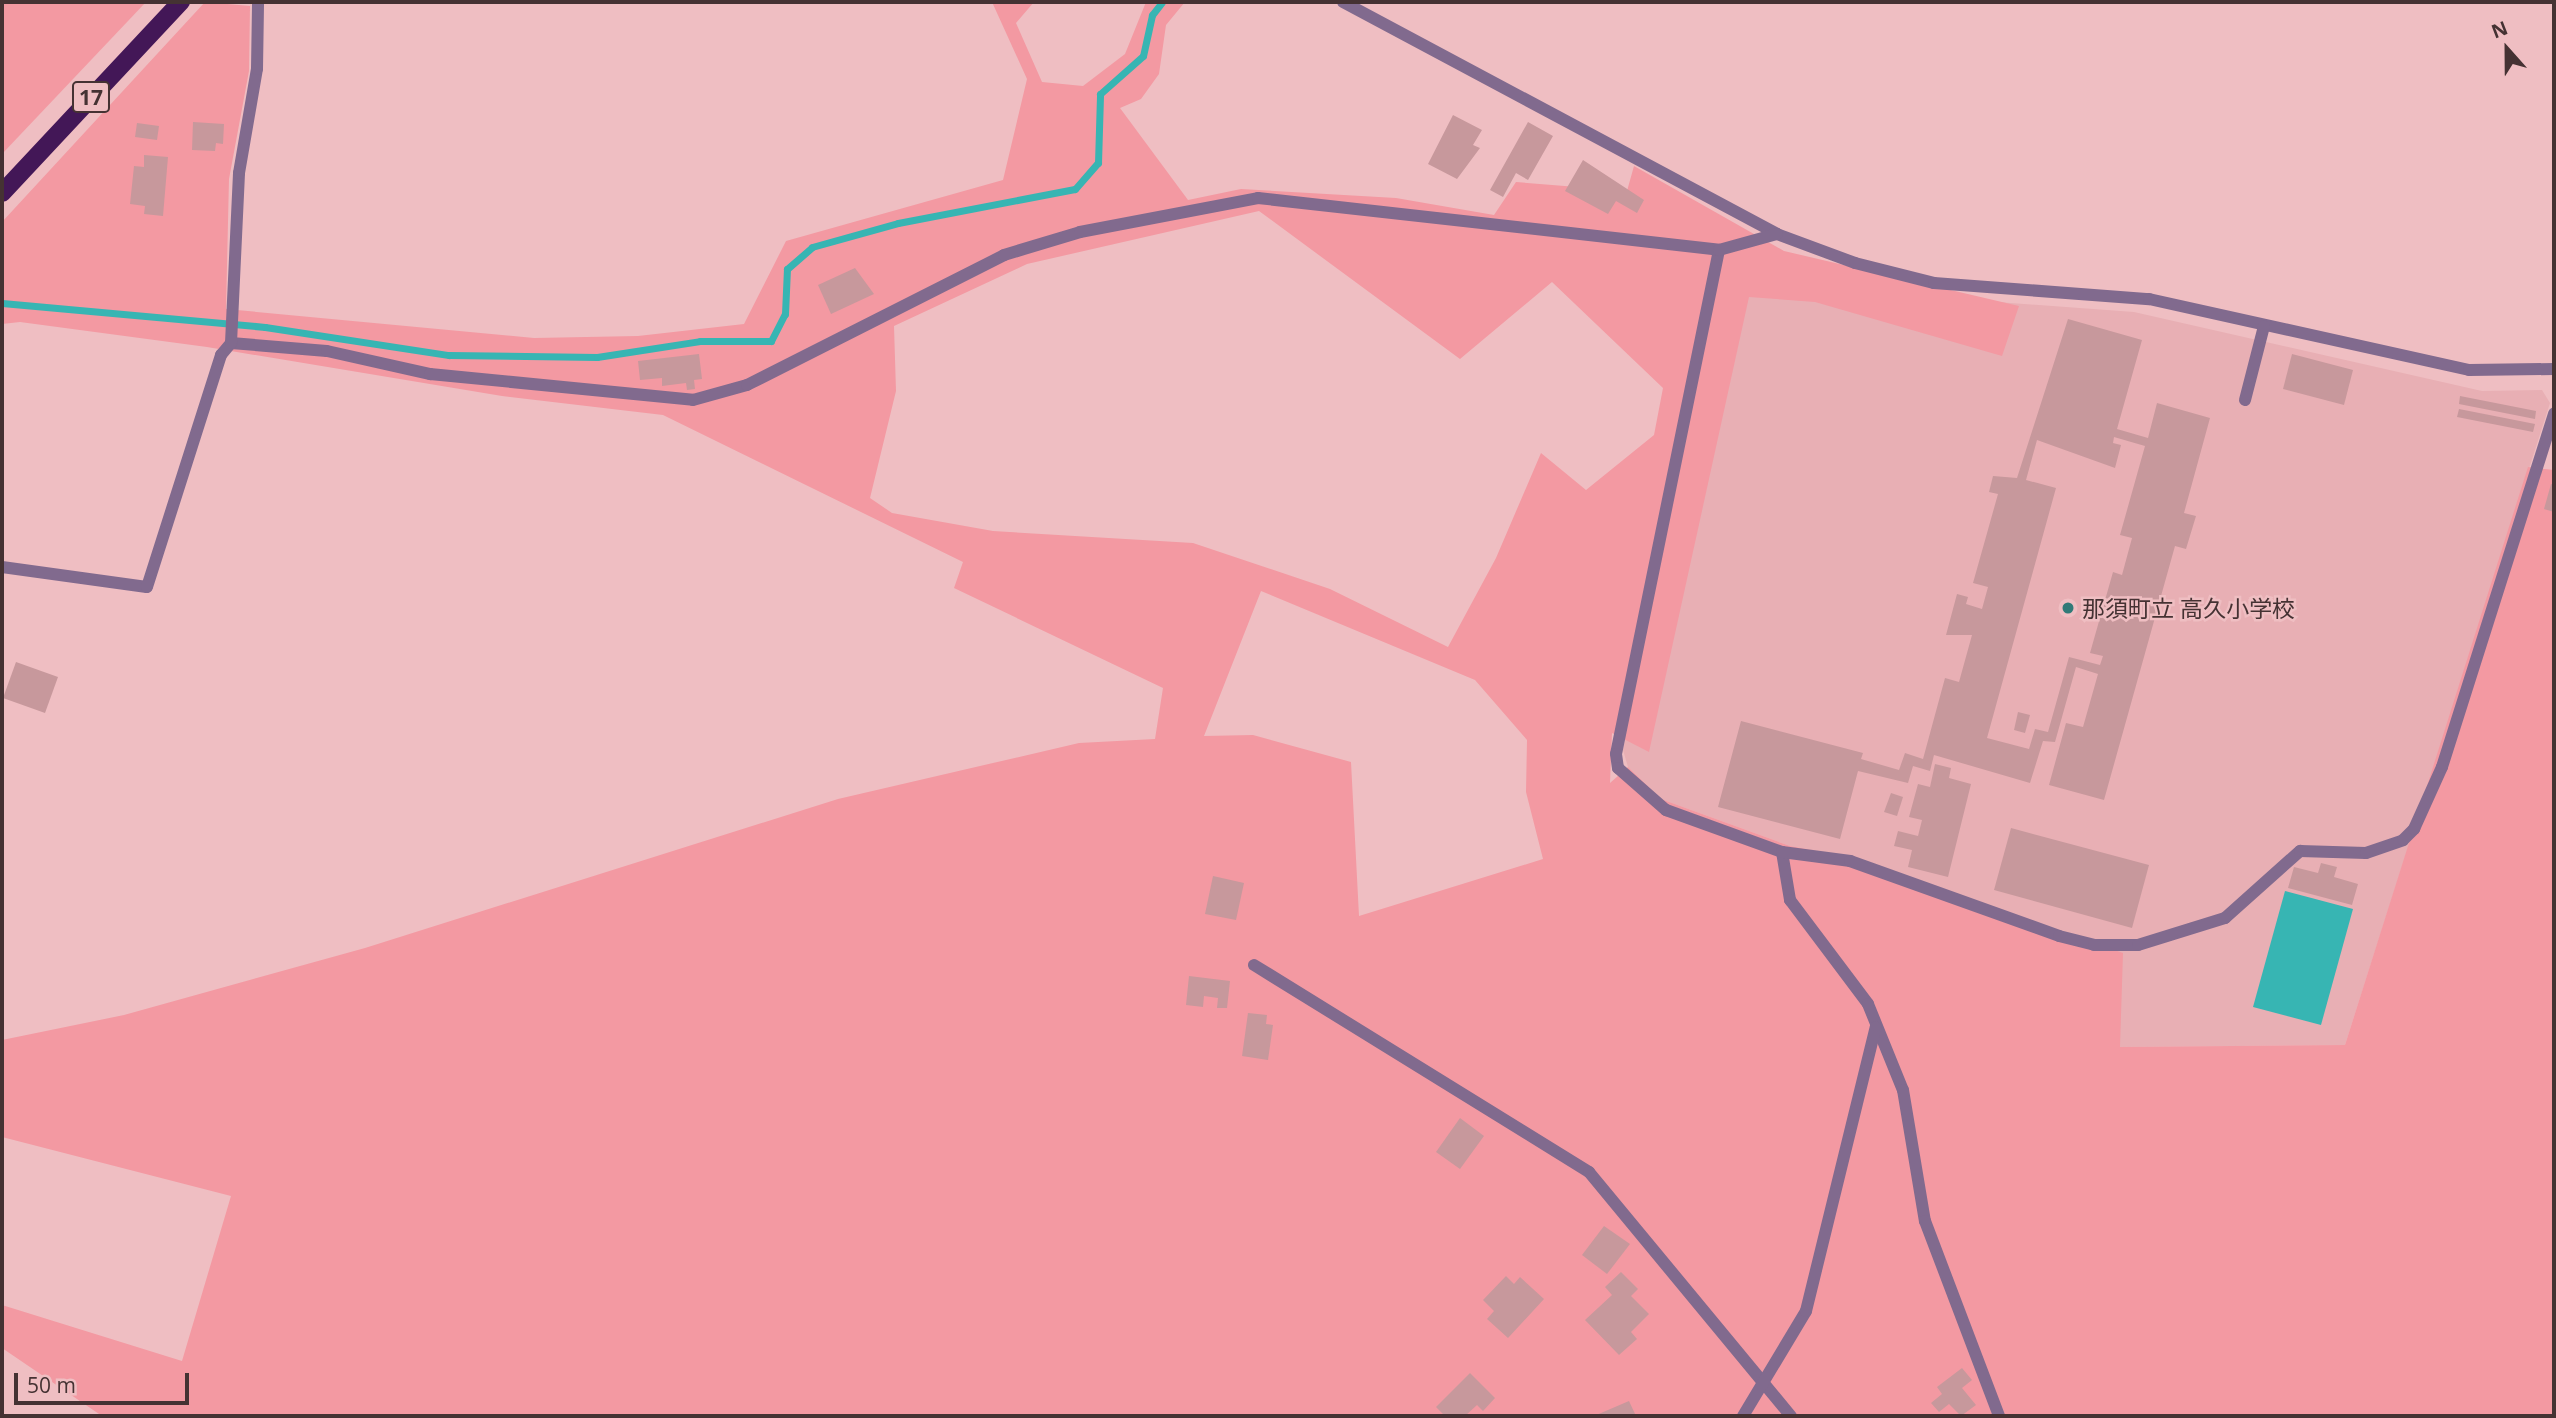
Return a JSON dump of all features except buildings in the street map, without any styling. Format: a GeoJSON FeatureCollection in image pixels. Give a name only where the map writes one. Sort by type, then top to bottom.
{"type":"FeatureCollection","features":[{"type":"Feature","properties":{"kind":"main road","name":"17"},"geometry":{"type":"LineString","coordinates":[[2,193],[181,2]]}},
{"type":"Feature","properties":{"kind":"street"},"geometry":{"type":"LineString","coordinates":[[2,567],[147,587],[222,355],[232,339],[236,314],[239,173],[257,69],[258,2]]}},
{"type":"Feature","properties":{"kind":"street"},"geometry":{"type":"LineString","coordinates":[[1343,2],[1777,234],[1855,263],[1934,283],[2112,293],[2469,370],[2554,369]]}},
{"type":"Feature","properties":{"kind":"street"},"geometry":{"type":"LineString","coordinates":[[232,339],[327,351],[430,374],[692,400],[747,385],[1004,256],[1080,232],[1258,198],[1720,250],[1777,234]]}},
{"type":"Feature","properties":{"kind":"street"},"geometry":{"type":"LineString","coordinates":[[1720,250],[1616,754],[1618,768],[1658,805],[1782,852],[1850,861],[2059,936],[2094,945],[2138,945],[2225,918],[2300,851],[2366,853],[2403,840],[2414,829],[2442,767],[2554,413]]}},
{"type":"Feature","properties":{"kind":"street"},"geometry":{"type":"LineString","coordinates":[[2245,400],[2264,326]]}},
{"type":"Feature","properties":{"kind":"street"},"geometry":{"type":"LineString","coordinates":[[1782,852],[1790,900],[1868,1004],[1903,1090],[1937,1259],[1999,1416]]}},
{"type":"Feature","properties":{"kind":"street"},"geometry":{"type":"LineString","coordinates":[[1254,965],[1589,1172],[1791,1416]]}},
{"type":"Feature","properties":{"kind":"street"},"geometry":{"type":"LineString","coordinates":[[1743,1416],[1806,1311],[1876,1027]]}},
{"type":"Feature","properties":{"kind":"shaded area"},"geometry":{"type":"Polygon","coordinates":[[[2,2],[146,2],[2,154],[2,2]]]}},
{"type":"Feature","properties":{"kind":"shaded area"},"geometry":{"type":"Polygon","coordinates":[[[205,2],[250,6],[249,71],[229,179],[226,309],[534,338],[638,336],[744,324],[786,241],[1003,180],[1027,79],[992,2],[1034,2],[1016,23],[1042,82],[1083,86],[1125,54],[1146,2],[1185,2],[1166,25],[1159,74],[1141,99],[1120,108],[1188,200],[1241,189],[1396,198],[1494,215],[1516,182],[1627,191],[1634,166],[1784,251],[2019,306],[2002,356],[1815,302],[1749,297],[1649,752],[1612,733],[1610,783],[1628,767],[1661,799],[1790,846],[1850,857],[2123,953],[2120,1047],[2345,1045],[2528,467],[2554,470],[2554,1416],[102,1416],[2,1348],[2,1305],[182,1361],[231,1196],[2,1137],[2,1040],[124,1015],[365,948],[838,799],[1079,743],[1155,739],[1163,688],[954,588],[963,562],[663,415],[502,396],[207,347],[20,322],[2,324],[2,222],[205,2]],[[1259,211],[1027,264],[894,326],[896,391],[870,498],[892,513],[993,531],[1193,543],[1330,589],[1448,647],[1496,558],[1541,453],[1586,490],[1654,435],[1663,388],[1552,282],[1460,359],[1259,211]],[[1261,591],[1204,736],[1253,735],[1351,762],[1359,916],[1543,859],[1526,792],[1527,740],[1475,680],[1261,591]]]}},
{"type":"Feature","properties":{"kind":"shaded area","name":"那須町立 高久小学校"},"geometry":{"type":"Polygon","coordinates":[[[1724,264],[1917,296],[2134,312],[2482,391],[2542,390],[2550,403],[2345,1045],[2120,1047],[2007,916],[1850,857],[1790,846],[1661,799],[1628,767],[1623,750],[1724,264]]]}},
{"type":"Feature","properties":{"kind":"water"},"geometry":{"type":"Polygon","coordinates":[[[2285,891],[2353,909],[2321,1025],[2253,1007],[2285,891]]]}},
{"type":"Feature","properties":{"kind":"waterway"},"geometry":{"type":"LineString","coordinates":[[2,303],[265,327],[449,355],[597,357],[700,341],[771,341],[785,314],[787,269],[812,247],[898,223],[1075,189],[1098,163],[1100,94],[1143,56],[1152,15],[1162,2]]}},
{"type":"Feature","properties":{"kind":"place","name":"那須町立 高久小学校"},"geometry":{"type":"Point","coordinates":[2068,608]}}]}
